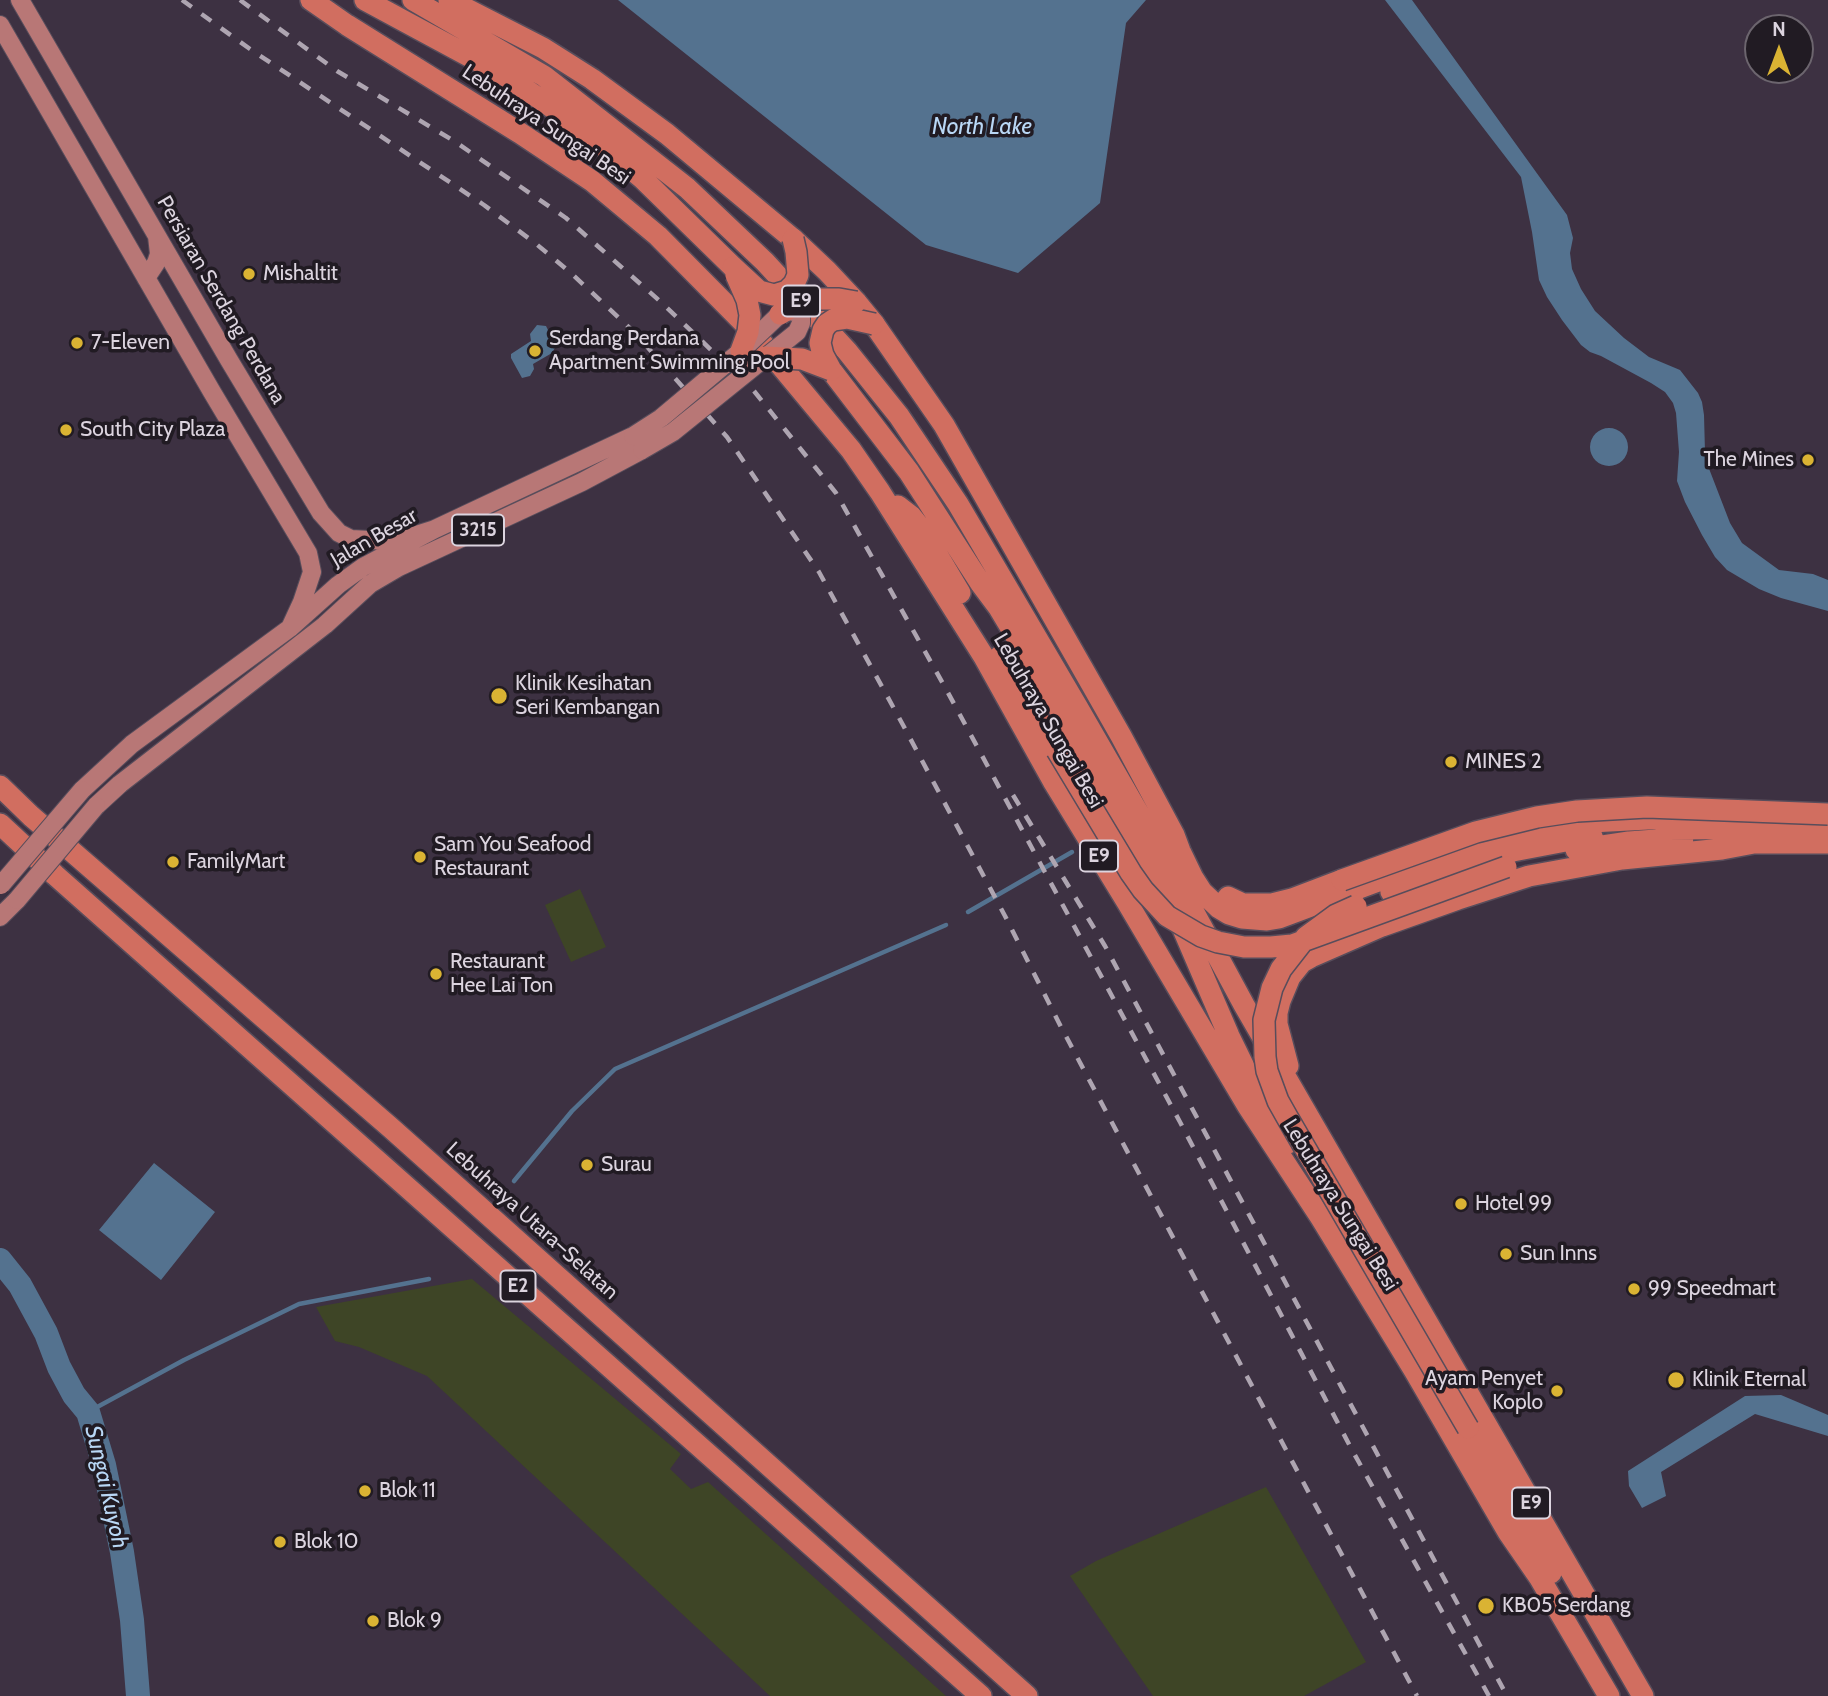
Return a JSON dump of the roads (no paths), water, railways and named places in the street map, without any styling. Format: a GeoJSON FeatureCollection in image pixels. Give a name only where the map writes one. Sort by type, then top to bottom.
{"type":"FeatureCollection","features":[{"type":"Feature","properties":{"kind":"highway","name":"Lebuhraya Sungai Besi"},"geometry":{"type":"LineString","coordinates":[[311,0],[592,181],[658,236],[752,331],[851,450],[984,657],[1053,781],[1247,1105],[1321,1218],[1609,1696]]}},
{"type":"Feature","properties":{"kind":"highway"},"geometry":{"type":"LineString","coordinates":[[365,0],[504,75],[576,125],[643,178],[759,291],[774,295],[787,291],[794,284],[798,275],[793,239]]}},
{"type":"Feature","properties":{"kind":"highway","name":"Lebuhraya Sungai Besi"},"geometry":{"type":"LineString","coordinates":[[413,0],[544,76],[687,188],[765,262],[846,351],[899,416],[958,504],[1078,708],[1170,868],[1244,1005],[1643,1696]]}},
{"type":"Feature","properties":{"kind":"highway"},"geometry":{"type":"LineString","coordinates":[[449,0],[543,48],[635,110],[793,239],[828,271],[856,302],[944,425],[1086,673],[1174,835],[1187,848],[1199,869],[1215,888],[1233,900],[1256,905],[1292,899],[1476,832],[1553,814],[1647,807],[1828,812]]}},
{"type":"Feature","properties":{"kind":"highway"},"geometry":{"type":"LineString","coordinates":[[733,267],[749,308],[748,332],[741,351]]}},
{"type":"Feature","properties":{"kind":"highway"},"geometry":{"type":"LineString","coordinates":[[780,314],[812,299],[856,302]]}},
{"type":"Feature","properties":{"kind":"highway"},"geometry":{"type":"LineString","coordinates":[[874,324],[847,317],[833,320],[823,330],[820,343],[823,355],[831,370],[909,472],[999,608],[1121,814],[1183,929],[1253,1085],[1310,1180],[1321,1218]]}},
{"type":"Feature","properties":{"kind":"highway"},"geometry":{"type":"LineString","coordinates":[[765,357],[802,359],[831,370]]}},
{"type":"Feature","properties":{"kind":"highway"},"geometry":{"type":"LineString","coordinates":[[880,492],[911,516],[923,531],[1130,873],[1167,916],[1200,936],[1244,947],[1292,945],[1506,867],[1575,850],[1629,842],[1712,838],[1754,843],[1828,843]]}},
{"type":"Feature","properties":{"kind":"highway"},"geometry":{"type":"LineString","coordinates":[[981,584],[985,601],[1054,730],[1058,750]]}},
{"type":"Feature","properties":{"kind":"highway"},"geometry":{"type":"LineString","coordinates":[[1047,608],[1048,622],[1069,670],[1078,708]]}},
{"type":"Feature","properties":{"kind":"highway","name":"Lebuhraya Utara–Selatan"},"geometry":{"type":"LineString","coordinates":[[0,786],[402,1137],[1027,1696]]}},
{"type":"Feature","properties":{"kind":"highway","name":"E2"},"geometry":{"type":"LineString","coordinates":[[0,824],[981,1696]]}},
{"type":"Feature","properties":{"kind":"highway"},"geometry":{"type":"LineString","coordinates":[[1575,1639],[1572,1609],[1272,1087],[1265,1057],[1264,1020],[1272,988],[1281,969],[1306,937],[1336,915],[1390,892],[1513,851],[1562,840],[1648,830],[1828,828]]}},
{"type":"Feature","properties":{"kind":"highway"},"geometry":{"type":"LineString","coordinates":[[1299,1100],[1277,1024],[1277,1013],[1290,977],[1302,962],[1382,926],[1506,882],[1622,859],[1754,843]]}},
{"type":"Feature","properties":{"kind":"highway"},"geometry":{"type":"LineString","coordinates":[[1538,1577],[1547,1610],[1593,1696]]}},
{"type":"Feature","properties":{"kind":"main road","name":"Persiaran Serdang Perdana"},"geometry":{"type":"LineString","coordinates":[[20,0],[321,513],[340,533],[351,539],[390,541],[435,529]]}},
{"type":"Feature","properties":{"kind":"main road"},"geometry":{"type":"LineString","coordinates":[[0,25],[308,553],[312,572],[290,628]]}},
{"type":"Feature","properties":{"kind":"main road"},"geometry":{"type":"LineString","coordinates":[[62,133],[77,119],[78,100]]}},
{"type":"Feature","properties":{"kind":"main road"},"geometry":{"type":"LineString","coordinates":[[146,278],[159,254],[157,236]]}},
{"type":"Feature","properties":{"kind":"main road","name":"Jalan Besar"},"geometry":{"type":"LineString","coordinates":[[0,917],[96,806],[120,784],[325,625],[370,584],[399,567],[582,482],[637,443],[780,314],[797,313],[801,318],[800,328],[673,432],[637,443],[435,529],[363,567],[338,585],[290,628],[132,744],[82,790],[1,886]]}},
{"type":"Feature","properties":{"kind":"main road"},"geometry":{"type":"LineString","coordinates":[[212,392],[208,353],[219,342]]}},
{"type":"Feature","properties":{"kind":"main road"},"geometry":{"type":"LineString","coordinates":[[189,351],[208,362],[229,360]]}},
{"type":"Feature","properties":{"kind":"water","name":"North Lake"},"geometry":{"type":"Polygon","coordinates":[[[618,0],[1146,0],[1126,23],[1100,203],[1018,273],[926,245],[618,0]]]}},
{"type":"Feature","properties":{"kind":"water"},"geometry":{"type":"Polygon","coordinates":[[[1385,0],[1412,0],[1567,215],[1573,238],[1570,253],[1572,269],[1595,311],[1649,357],[1680,370],[1698,393],[1704,415],[1708,466],[1730,523],[1742,543],[1779,570],[1813,574],[1828,580],[1828,611],[1759,589],[1727,570],[1715,557],[1685,502],[1677,481],[1679,452],[1673,403],[1665,392],[1651,383],[1590,352],[1581,345],[1562,320],[1539,280],[1521,177],[1385,0]]]}},
{"type":"Feature","properties":{"kind":"water","name":"Serdang Perdana Apartment Swimming Pool"},"geometry":{"type":"Polygon","coordinates":[[[537,325],[546,326],[556,346],[552,353],[533,364],[534,369],[530,376],[522,378],[511,354],[531,341],[530,334],[537,325]]]}},
{"type":"Feature","properties":{"kind":"water"},"geometry":{"type":"Polygon","coordinates":[[[1609,428],[1623,433],[1628,447],[1623,461],[1609,466],[1595,461],[1590,447],[1595,433],[1609,428]]]}},
{"type":"Feature","properties":{"kind":"water"},"geometry":{"type":"Polygon","coordinates":[[[154,1163],[215,1212],[161,1280],[99,1230],[154,1163]]]}},
{"type":"Feature","properties":{"kind":"water"},"geometry":{"type":"Polygon","coordinates":[[[1781,1395],[1828,1415],[1828,1436],[1755,1414],[1661,1472],[1666,1496],[1642,1508],[1629,1486],[1628,1471],[1745,1396],[1781,1395]]]}},
{"type":"Feature","properties":{"kind":"waterway"},"geometry":{"type":"LineString","coordinates":[[968,912],[1072,852]]}},
{"type":"Feature","properties":{"kind":"waterway"},"geometry":{"type":"LineString","coordinates":[[514,1181],[572,1111],[615,1069],[946,925]]}},
{"type":"Feature","properties":{"kind":"waterway","name":"Sungai Kuyoh"},"geometry":{"type":"LineString","coordinates":[[0,1260],[20,1285],[46,1333],[59,1367],[74,1395],[88,1412],[104,1465],[122,1552],[132,1620],[138,1696]]}},
{"type":"Feature","properties":{"kind":"waterway"},"geometry":{"type":"LineString","coordinates":[[88,1412],[184,1360],[299,1304],[429,1279]]}},
{"type":"Feature","properties":{"kind":"railway"},"geometry":{"type":"LineString","coordinates":[[182,0],[250,49],[484,205],[535,243],[634,332],[727,437],[819,572],[903,725],[1417,1696]]}},
{"type":"Feature","properties":{"kind":"railway"},"geometry":{"type":"LineString","coordinates":[[240,0],[337,71],[454,141],[566,218],[662,303],[754,391],[836,493],[946,689],[1180,1122],[1351,1448],[1489,1696]]}},
{"type":"Feature","properties":{"kind":"railway"},"geometry":{"type":"LineString","coordinates":[[1013,795],[1105,946],[1507,1696]]}},
{"type":"Feature","properties":{"kind":"place","name":"Mishaltit"},"geometry":{"type":"Point","coordinates":[249,274]}},
{"type":"Feature","properties":{"kind":"place","name":"7-Eleven"},"geometry":{"type":"Point","coordinates":[77,343]}},
{"type":"Feature","properties":{"kind":"place","name":"Serdang Perdana Apartment Swimming Pool"},"geometry":{"type":"Point","coordinates":[535,351]}},
{"type":"Feature","properties":{"kind":"place","name":"South City Plaza"},"geometry":{"type":"Point","coordinates":[66,430]}},
{"type":"Feature","properties":{"kind":"place","name":"The Mines"},"geometry":{"type":"Point","coordinates":[1808,460]}},
{"type":"Feature","properties":{"kind":"place","name":"Klinik Kesihatan Seri Kembangan"},"geometry":{"type":"Point","coordinates":[499,696]}},
{"type":"Feature","properties":{"kind":"place","name":"MINES 2"},"geometry":{"type":"Point","coordinates":[1451,762]}},
{"type":"Feature","properties":{"kind":"place","name":"Sam You Seafood Restaurant"},"geometry":{"type":"Point","coordinates":[420,857]}},
{"type":"Feature","properties":{"kind":"place","name":"FamilyMart"},"geometry":{"type":"Point","coordinates":[173,862]}},
{"type":"Feature","properties":{"kind":"place","name":"Restaurant Hee Lai Ton"},"geometry":{"type":"Point","coordinates":[436,974]}},
{"type":"Feature","properties":{"kind":"place","name":"Surau"},"geometry":{"type":"Point","coordinates":[587,1165]}},
{"type":"Feature","properties":{"kind":"place","name":"Hotel 99"},"geometry":{"type":"Point","coordinates":[1461,1204]}},
{"type":"Feature","properties":{"kind":"place","name":"Sun Inns"},"geometry":{"type":"Point","coordinates":[1506,1254]}},
{"type":"Feature","properties":{"kind":"place","name":"99 Speedmart"},"geometry":{"type":"Point","coordinates":[1634,1289]}},
{"type":"Feature","properties":{"kind":"place","name":"Klinik Eternal"},"geometry":{"type":"Point","coordinates":[1676,1380]}},
{"type":"Feature","properties":{"kind":"place","name":"Ayam Penyet Koplo"},"geometry":{"type":"Point","coordinates":[1557,1391]}},
{"type":"Feature","properties":{"kind":"place","name":"Blok 11"},"geometry":{"type":"Point","coordinates":[365,1491]}},
{"type":"Feature","properties":{"kind":"place","name":"Blok 10"},"geometry":{"type":"Point","coordinates":[280,1542]}},
{"type":"Feature","properties":{"kind":"place","name":"KB05 Serdang"},"geometry":{"type":"Point","coordinates":[1486,1606]}},
{"type":"Feature","properties":{"kind":"place","name":"Blok 9"},"geometry":{"type":"Point","coordinates":[373,1621]}}]}
